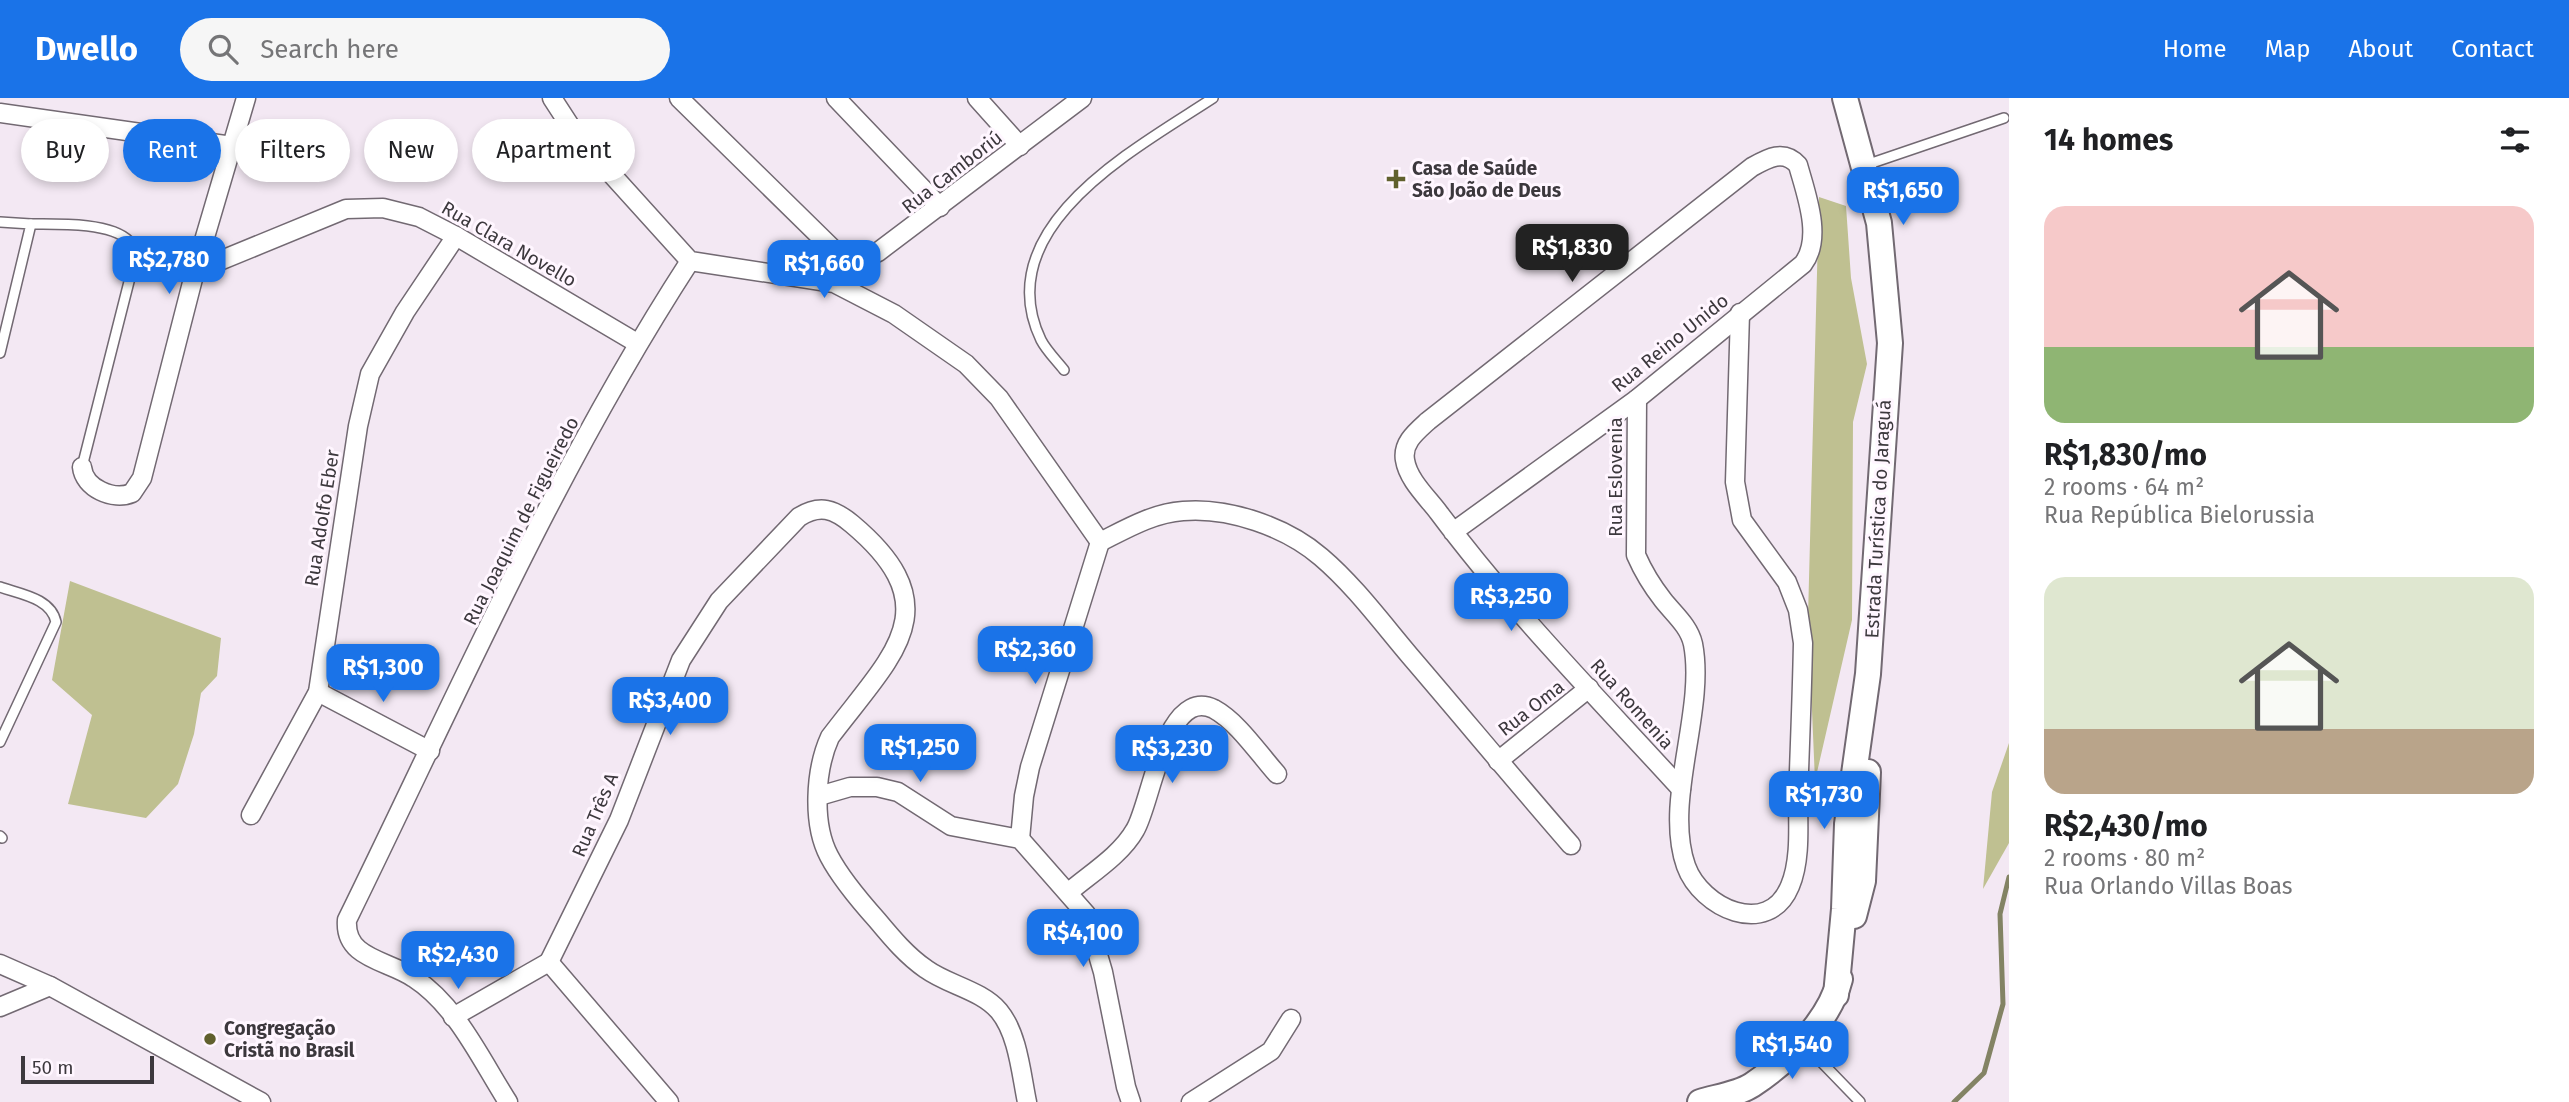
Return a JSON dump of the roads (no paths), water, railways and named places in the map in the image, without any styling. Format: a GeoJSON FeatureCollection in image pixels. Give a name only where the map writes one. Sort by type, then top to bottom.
{"type":"FeatureCollection","features":[{"type":"Feature","properties":{"kind":"main road","name":"Estrada Turística do Jaraguá"},"geometry":{"type":"LineString","coordinates":[[1829,98],[1845,146],[1866,232],[1886,364]]}},
{"type":"Feature","properties":{"kind":"main road","name":"Estrada Turística do Jaraguá"},"geometry":{"type":"LineString","coordinates":[[1700,1102],[1750,1087],[1802,1042],[1836,995],[1844,909],[1847,824],[1868,674],[1886,364],[1890,343],[1886,270],[1866,165],[1846,98]]}},
{"type":"Feature","properties":{"kind":"street"},"geometry":{"type":"LineString","coordinates":[[82,467],[82,475],[92,486],[118,496],[132,493],[142,478],[195,271],[246,98]]}},
{"type":"Feature","properties":{"kind":"street"},"geometry":{"type":"LineString","coordinates":[[552,98],[576,135],[690,261],[834,283],[894,314],[966,364],[999,398],[1100,542]]}},
{"type":"Feature","properties":{"kind":"street","name":"Rua Camboriú"},"geometry":{"type":"LineString","coordinates":[[679,98],[838,254],[868,257],[912,230],[1082,98]]}},
{"type":"Feature","properties":{"kind":"street"},"geometry":{"type":"LineString","coordinates":[[836,98],[940,207]]}},
{"type":"Feature","properties":{"kind":"street"},"geometry":{"type":"LineString","coordinates":[[977,98],[1020,146]]}},
{"type":"Feature","properties":{"kind":"street"},"geometry":{"type":"LineString","coordinates":[[0,113],[232,146]]}},
{"type":"Feature","properties":{"kind":"street","name":"Rua Reino Unido"},"geometry":{"type":"LineString","coordinates":[[1405,447],[1427,421],[1752,167],[1771,157],[1783,155],[1798,165],[1812,226],[1809,256],[1803,264],[1637,398],[1453,532]]}},
{"type":"Feature","properties":{"kind":"street","name":"Rua Clara Novello"},"geometry":{"type":"LineString","coordinates":[[195,271],[346,209],[383,208],[419,217],[456,236],[637,343]]}},
{"type":"Feature","properties":{"kind":"street","name":"Rua Adolfo Eber"},"geometry":{"type":"LineString","coordinates":[[251,815],[318,692],[358,426],[370,374],[405,312],[456,236]]}},
{"type":"Feature","properties":{"kind":"street","name":"Rua Joaquim de Figueiredo"},"geometry":{"type":"LineString","coordinates":[[453,1017],[431,990],[412,976],[350,944],[346,934],[347,920],[552,500],[637,343],[690,261]]}},
{"type":"Feature","properties":{"kind":"street","name":"Rua Eslovenia"},"geometry":{"type":"LineString","coordinates":[[1637,398],[1636,555],[1643,571],[1685,625],[1692,642],[1693,696],[1681,789],[1684,856],[1697,886],[1713,902],[1736,912],[1770,912],[1779,905],[1794,870],[1803,643],[1798,610],[1787,582],[1753,539],[1742,520],[1735,482],[1740,313]]}},
{"type":"Feature","properties":{"kind":"street","name":"Rua Romenia"},"geometry":{"type":"LineString","coordinates":[[1405,447],[1404,459],[1408,472],[1453,532],[1516,610],[1681,789]]}},
{"type":"Feature","properties":{"kind":"street","name":"Rua Três A"},"geometry":{"type":"LineString","coordinates":[[549,962],[619,820],[681,660],[719,601],[799,517],[820,508],[839,513],[880,547],[900,576],[906,596],[907,613],[902,633],[891,656],[827,744],[819,796]]}},
{"type":"Feature","properties":{"kind":"street"},"geometry":{"type":"LineString","coordinates":[[1020,839],[1030,767],[1100,542],[1157,515],[1184,510],[1239,518],[1287,535],[1321,557],[1571,845]]}},
{"type":"Feature","properties":{"kind":"street","name":"Rua Oma"},"geometry":{"type":"LineString","coordinates":[[1498,761],[1589,688]]}},
{"type":"Feature","properties":{"kind":"street"},"geometry":{"type":"LineString","coordinates":[[318,692],[430,751]]}},
{"type":"Feature","properties":{"kind":"street"},"geometry":{"type":"LineString","coordinates":[[1069,892],[1135,831],[1164,745],[1182,714],[1191,708],[1212,708],[1226,718],[1277,774]]}},
{"type":"Feature","properties":{"kind":"street"},"geometry":{"type":"LineString","coordinates":[[1027,1102],[1016,1051],[1007,1025],[998,1010],[980,997],[928,971],[907,954],[861,901],[830,857],[822,839],[819,796],[850,787],[877,787],[898,793],[951,826],[1020,839],[1086,914],[1094,937],[1131,1102]]}},
{"type":"Feature","properties":{"kind":"street"},"geometry":{"type":"LineString","coordinates":[[508,1102],[453,1017],[549,962],[669,1102]]}},
{"type":"Feature","properties":{"kind":"street"},"geometry":{"type":"LineString","coordinates":[[0,964],[50,986],[261,1102]]}},
{"type":"Feature","properties":{"kind":"street"},"geometry":{"type":"LineString","coordinates":[[0,1007],[50,986]]}},
{"type":"Feature","properties":{"kind":"street"},"geometry":{"type":"LineString","coordinates":[[1191,1102],[1271,1051],[1291,1019]]}},
{"type":"Feature","properties":{"kind":"lane"},"geometry":{"type":"LineString","coordinates":[[1064,370],[1042,341],[1031,312],[1030,280],[1051,224],[1119,159],[1213,98]]}},
{"type":"Feature","properties":{"kind":"lane"},"geometry":{"type":"LineString","coordinates":[[1866,165],[2004,118]]}},
{"type":"Feature","properties":{"kind":"lane"},"geometry":{"type":"LineString","coordinates":[[0,222],[96,228],[119,235],[132,248],[134,262],[82,467]]}},
{"type":"Feature","properties":{"kind":"lane"},"geometry":{"type":"LineString","coordinates":[[0,353],[31,225]]}},
{"type":"Feature","properties":{"kind":"lane"},"geometry":{"type":"LineString","coordinates":[[0,587],[46,604],[54,612],[55,622],[0,743]]}},
{"type":"Feature","properties":{"kind":"lane"},"geometry":{"type":"LineString","coordinates":[[1802,1042],[1860,1102]]}},
{"type":"Feature","properties":{"kind":"waterway"},"geometry":{"type":"LineString","coordinates":[[1954,1102],[1984,1073],[2003,1004],[2000,914],[2009,877]]}},
{"type":"Feature","properties":{"kind":"place","name":"Casa de Saúde São João de Deus"},"geometry":{"type":"Point","coordinates":[1396,179]}},
{"type":"Feature","properties":{"kind":"place","name":"Congregação Cristã no Brasil"},"geometry":{"type":"Point","coordinates":[210,1039]}}]}
